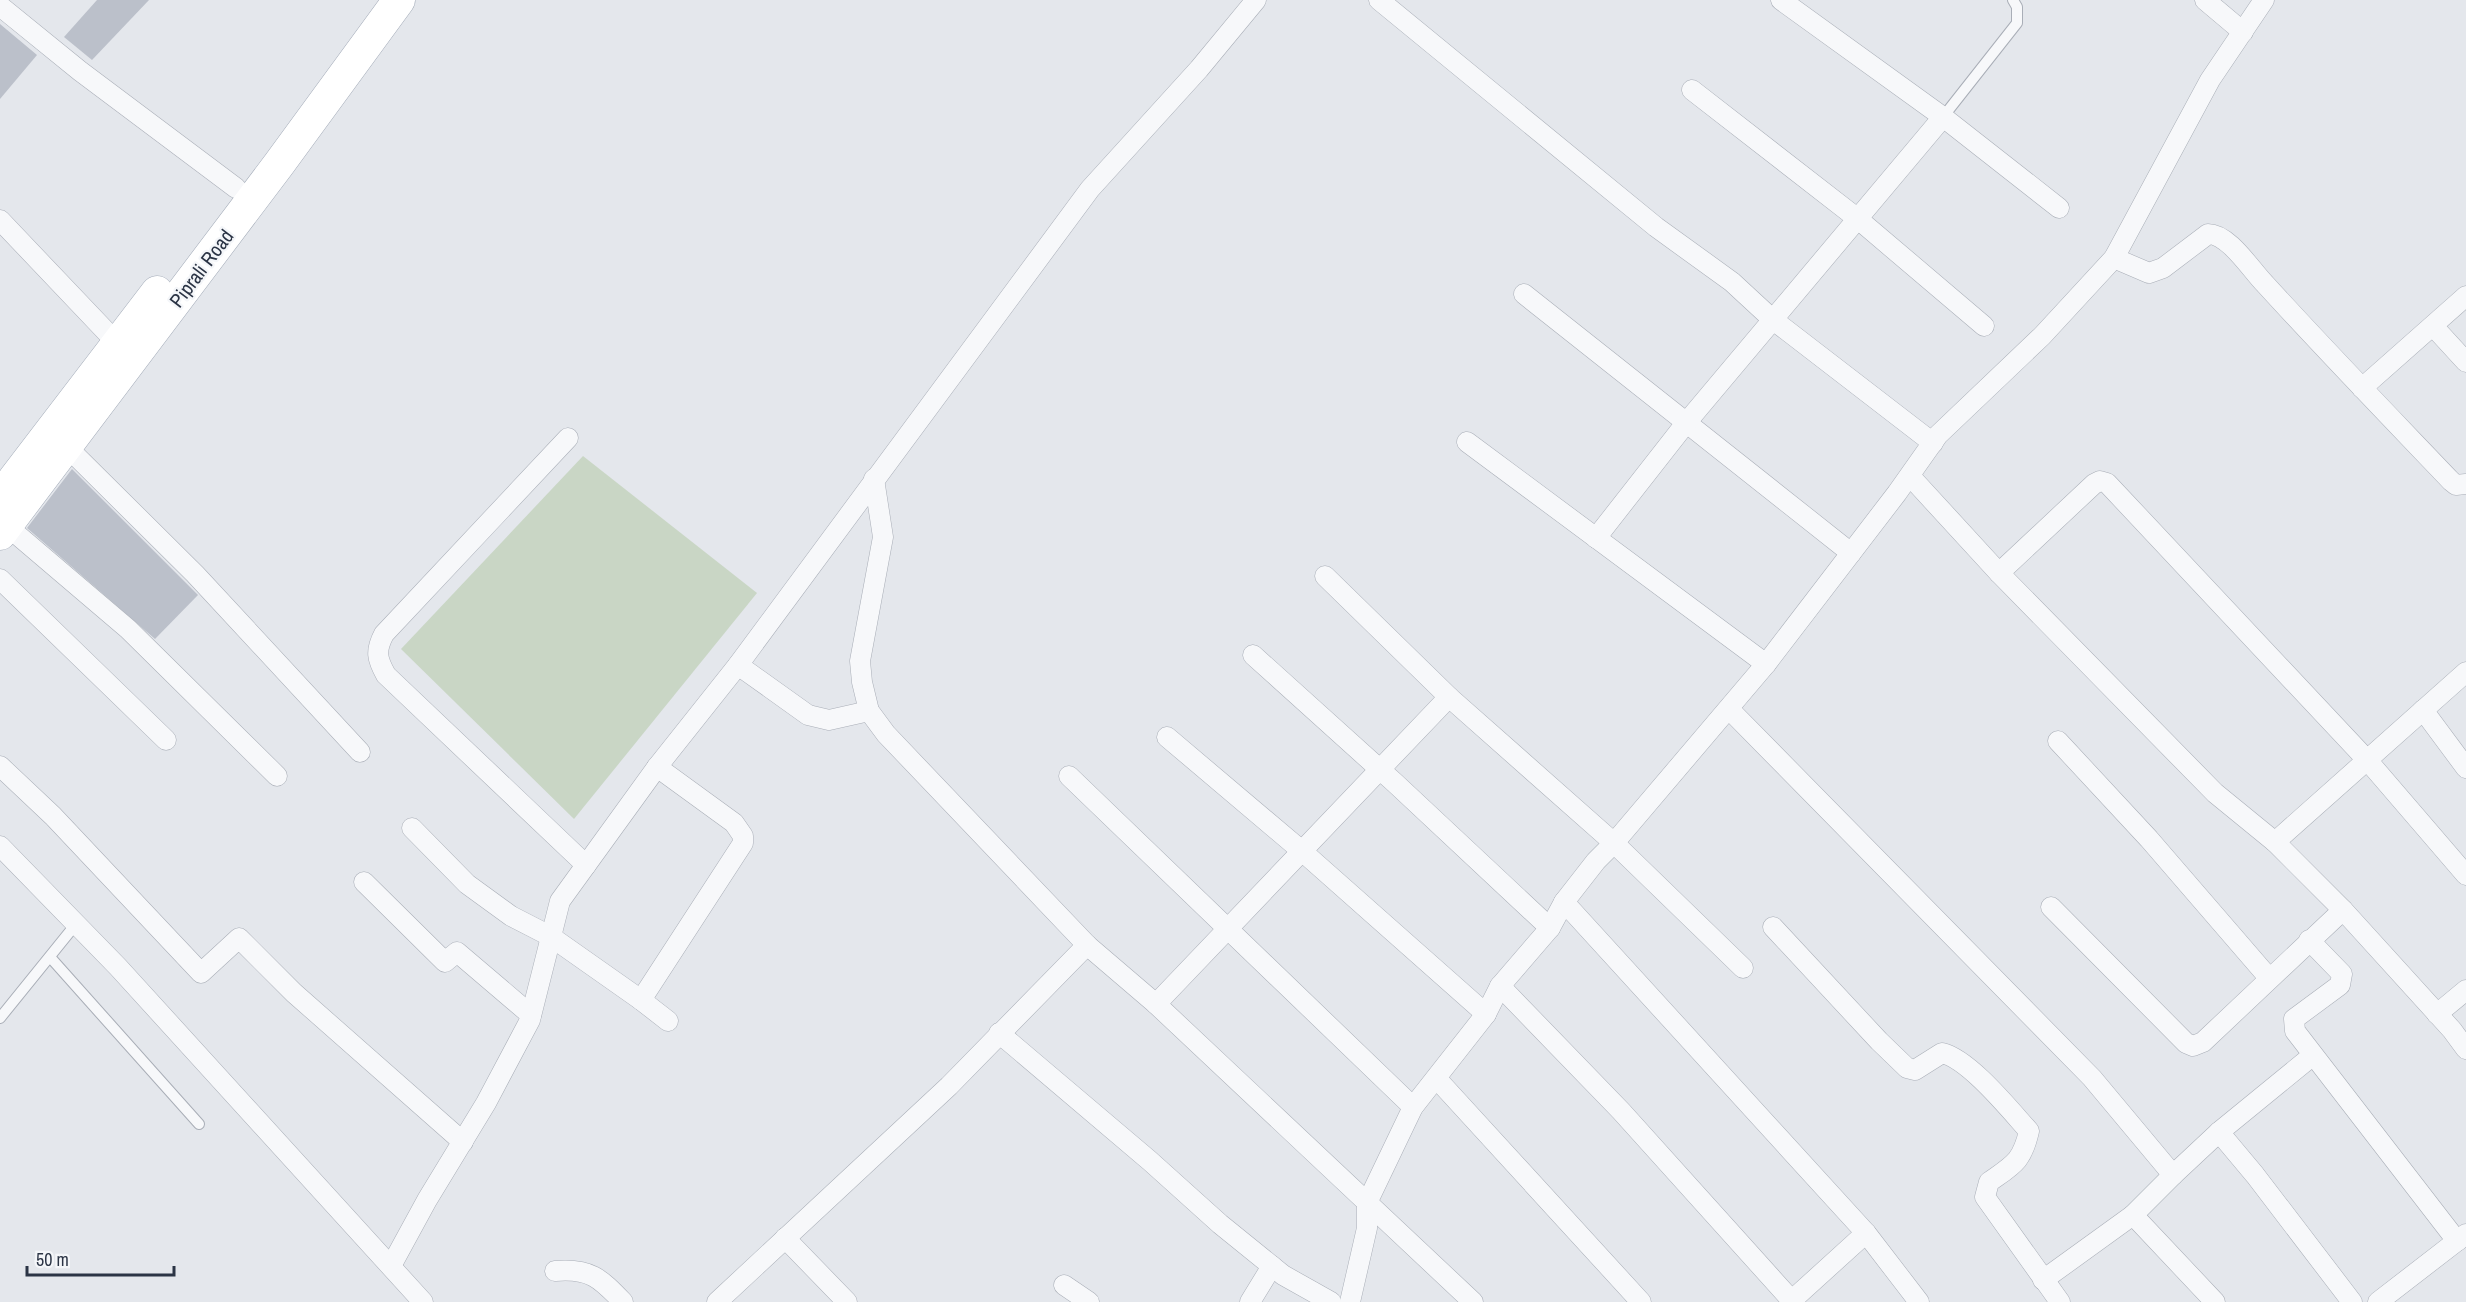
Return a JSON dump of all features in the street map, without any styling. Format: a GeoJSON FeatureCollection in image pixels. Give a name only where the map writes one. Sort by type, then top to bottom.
{"type":"FeatureCollection","features":[{"type":"Feature","properties":{"kind":"main road"},"geometry":{"type":"LineString","coordinates":[[4,502],[117,343],[236,188],[372,0]]}},
{"type":"Feature","properties":{"kind":"main road","name":"Piprali Road"},"geometry":{"type":"LineString","coordinates":[[4,502],[67,447],[399,0]]}},
{"type":"Feature","properties":{"kind":"street"},"geometry":{"type":"LineString","coordinates":[[391,1266],[514,1052],[531,1015],[560,901],[657,767],[738,664],[1090,189],[1199,69],[1256,0]]}},
{"type":"Feature","properties":{"kind":"street"},"geometry":{"type":"LineString","coordinates":[[1379,0],[1656,227],[1732,282],[1772,319],[1933,443]]}},
{"type":"Feature","properties":{"kind":"street"},"geometry":{"type":"LineString","coordinates":[[1781,0],[1943,117],[2059,208]]}},
{"type":"Feature","properties":{"kind":"street"},"geometry":{"type":"LineString","coordinates":[[2205,0],[2242,32]]}},
{"type":"Feature","properties":{"kind":"street"},"geometry":{"type":"LineString","coordinates":[[1350,1302],[1367,1228],[1367,1203],[1413,1107],[1486,1014],[1500,986],[1550,928],[1564,902],[1596,861],[1614,843],[1766,664],[1933,443],[2042,336],[2114,258],[2210,80],[2264,0]]}},
{"type":"Feature","properties":{"kind":"street"},"geometry":{"type":"LineString","coordinates":[[0,6],[80,71],[236,188]]}},
{"type":"Feature","properties":{"kind":"street"},"geometry":{"type":"LineString","coordinates":[[1692,90],[1858,219],[1984,326]]}},
{"type":"Feature","properties":{"kind":"street"},"geometry":{"type":"LineString","coordinates":[[1596,538],[1686,423],[1943,117]]}},
{"type":"Feature","properties":{"kind":"street"},"geometry":{"type":"LineString","coordinates":[[0,220],[117,343]]}},
{"type":"Feature","properties":{"kind":"street"},"geometry":{"type":"LineString","coordinates":[[2114,258],[2143,271],[2155,272],[2203,237],[2214,234],[2225,240],[2451,481],[2456,485],[2466,484]]}},
{"type":"Feature","properties":{"kind":"street"},"geometry":{"type":"LineString","coordinates":[[1524,294],[1851,553]]}},
{"type":"Feature","properties":{"kind":"street"},"geometry":{"type":"LineString","coordinates":[[2362,388],[2466,296]]}},
{"type":"Feature","properties":{"kind":"street"},"geometry":{"type":"LineString","coordinates":[[2433,326],[2466,362]]}},
{"type":"Feature","properties":{"kind":"street"},"geometry":{"type":"LineString","coordinates":[[568,438],[384,634],[377,647],[378,660],[386,675],[586,865]]}},
{"type":"Feature","properties":{"kind":"street"},"geometry":{"type":"LineString","coordinates":[[1467,442],[1766,664]]}},
{"type":"Feature","properties":{"kind":"street"},"geometry":{"type":"LineString","coordinates":[[67,447],[195,574],[360,752]]}},
{"type":"Feature","properties":{"kind":"street"},"geometry":{"type":"LineString","coordinates":[[1910,476],[1999,573],[2215,793],[2275,842],[2343,910],[2466,1049]]}},
{"type":"Feature","properties":{"kind":"street"},"geometry":{"type":"LineString","coordinates":[[874,479],[883,537],[860,661],[869,711],[886,734],[1087,945],[1156,1004],[1473,1302]]}},
{"type":"Feature","properties":{"kind":"street"},"geometry":{"type":"LineString","coordinates":[[1999,573],[2094,484],[2100,481],[2107,483],[2368,761],[2466,875]]}},
{"type":"Feature","properties":{"kind":"street"},"geometry":{"type":"LineString","coordinates":[[4,502],[277,776]]}},
{"type":"Feature","properties":{"kind":"street"},"geometry":{"type":"LineString","coordinates":[[1325,576],[1449,697],[1614,843],[1743,968]]}},
{"type":"Feature","properties":{"kind":"street"},"geometry":{"type":"LineString","coordinates":[[0,579],[166,740]]}},
{"type":"Feature","properties":{"kind":"street"},"geometry":{"type":"LineString","coordinates":[[1253,655],[1381,770],[1550,928]]}},
{"type":"Feature","properties":{"kind":"street"},"geometry":{"type":"LineString","coordinates":[[738,664],[808,715],[829,720],[869,711]]}},
{"type":"Feature","properties":{"kind":"street"},"geometry":{"type":"LineString","coordinates":[[2275,842],[2466,672]]}},
{"type":"Feature","properties":{"kind":"street"},"geometry":{"type":"LineString","coordinates":[[1156,1004],[1449,697]]}},
{"type":"Feature","properties":{"kind":"street"},"geometry":{"type":"LineString","coordinates":[[1729,709],[2092,1078],[2172,1175]]}},
{"type":"Feature","properties":{"kind":"street"},"geometry":{"type":"LineString","coordinates":[[2423,710],[2466,768]]}},
{"type":"Feature","properties":{"kind":"street"},"geometry":{"type":"LineString","coordinates":[[1167,737],[1303,852],[1486,1014]]}},
{"type":"Feature","properties":{"kind":"street"},"geometry":{"type":"LineString","coordinates":[[2058,741],[2149,839],[2268,978]]}},
{"type":"Feature","properties":{"kind":"street"},"geometry":{"type":"LineString","coordinates":[[0,766],[53,816],[201,973],[239,938],[294,993],[463,1142]]}},
{"type":"Feature","properties":{"kind":"street"},"geometry":{"type":"LineString","coordinates":[[641,1000],[743,843],[743,836],[734,823],[657,767]]}},
{"type":"Feature","properties":{"kind":"street"},"geometry":{"type":"LineString","coordinates":[[1069,776],[1413,1107]]}},
{"type":"Feature","properties":{"kind":"street"},"geometry":{"type":"LineString","coordinates":[[412,828],[467,884],[511,916],[550,936],[668,1021]]}},
{"type":"Feature","properties":{"kind":"street"},"geometry":{"type":"LineString","coordinates":[[0,846],[76,924],[423,1302]]}},
{"type":"Feature","properties":{"kind":"street"},"geometry":{"type":"LineString","coordinates":[[364,882],[446,962],[456,952],[531,1015]]}},
{"type":"Feature","properties":{"kind":"street"},"geometry":{"type":"LineString","coordinates":[[1564,902],[1866,1233],[1918,1302]]}},
{"type":"Feature","properties":{"kind":"street"},"geometry":{"type":"LineString","coordinates":[[2051,907],[2186,1043],[2193,1046],[2203,1042],[2268,978],[2343,910]]}},
{"type":"Feature","properties":{"kind":"street"},"geometry":{"type":"LineString","coordinates":[[1773,927],[1907,1068],[1915,1070],[1942,1053],[1953,1056],[1995,1094],[2029,1131],[2024,1150],[2012,1166],[1989,1182],[1985,1197],[2060,1302]]}},
{"type":"Feature","properties":{"kind":"street"},"geometry":{"type":"LineString","coordinates":[[2309,940],[2342,974],[2340,985],[2294,1019],[2295,1031],[2312,1056],[2461,1238],[2378,1302]]}},
{"type":"Feature","properties":{"kind":"street"},"geometry":{"type":"LineString","coordinates":[[717,1302],[949,1086],[1087,945]]}},
{"type":"Feature","properties":{"kind":"street"},"geometry":{"type":"LineString","coordinates":[[1500,986],[1621,1111],[1791,1302],[1866,1233]]}},
{"type":"Feature","properties":{"kind":"street"},"geometry":{"type":"LineString","coordinates":[[2437,1014],[2466,990]]}},
{"type":"Feature","properties":{"kind":"street"},"geometry":{"type":"LineString","coordinates":[[999,1033],[1150,1161],[1220,1224],[1284,1275],[1331,1302]]}},
{"type":"Feature","properties":{"kind":"street"},"geometry":{"type":"LineString","coordinates":[[2043,1280],[2133,1215],[2218,1132],[2312,1056]]}},
{"type":"Feature","properties":{"kind":"street"},"geometry":{"type":"LineString","coordinates":[[1437,1079],[1641,1302]]}},
{"type":"Feature","properties":{"kind":"street"},"geometry":{"type":"LineString","coordinates":[[2218,1132],[2255,1175],[2352,1302]]}},
{"type":"Feature","properties":{"kind":"street"},"geometry":{"type":"LineString","coordinates":[[2133,1215],[2215,1302]]}},
{"type":"Feature","properties":{"kind":"street"},"geometry":{"type":"LineString","coordinates":[[785,1238],[847,1302]]}},
{"type":"Feature","properties":{"kind":"street"},"geometry":{"type":"LineString","coordinates":[[1250,1302],[1272,1266]]}},
{"type":"Feature","properties":{"kind":"street"},"geometry":{"type":"LineString","coordinates":[[555,1271],[587,1272],[603,1280],[623,1302]]}},
{"type":"Feature","properties":{"kind":"street"},"geometry":{"type":"LineString","coordinates":[[1064,1285],[1089,1302]]}},
{"type":"Feature","properties":{"kind":"lane"},"geometry":{"type":"LineString","coordinates":[[1943,117],[2018,23],[2017,7],[2013,0]]}},
{"type":"Feature","properties":{"kind":"lane"},"geometry":{"type":"LineString","coordinates":[[0,1018],[76,924]]}},
{"type":"Feature","properties":{"kind":"lane"},"geometry":{"type":"LineString","coordinates":[[50,957],[199,1124]]}},
{"type":"Feature","properties":{"kind":"green space"},"geometry":{"type":"Polygon","coordinates":[[[583,456],[757,593],[574,819],[401,649],[583,456]]]}},
{"type":"Feature","properties":{"kind":"building"},"geometry":{"type":"Polygon","coordinates":[[[97,0],[149,0],[92,60],[64,37],[97,0]]]}},
{"type":"Feature","properties":{"kind":"building"},"geometry":{"type":"Polygon","coordinates":[[[0,24],[37,55],[0,99],[0,24]]]}},
{"type":"Feature","properties":{"kind":"building"},"geometry":{"type":"Polygon","coordinates":[[[72,469],[198,595],[155,639],[27,528],[72,469]]]}}]}
